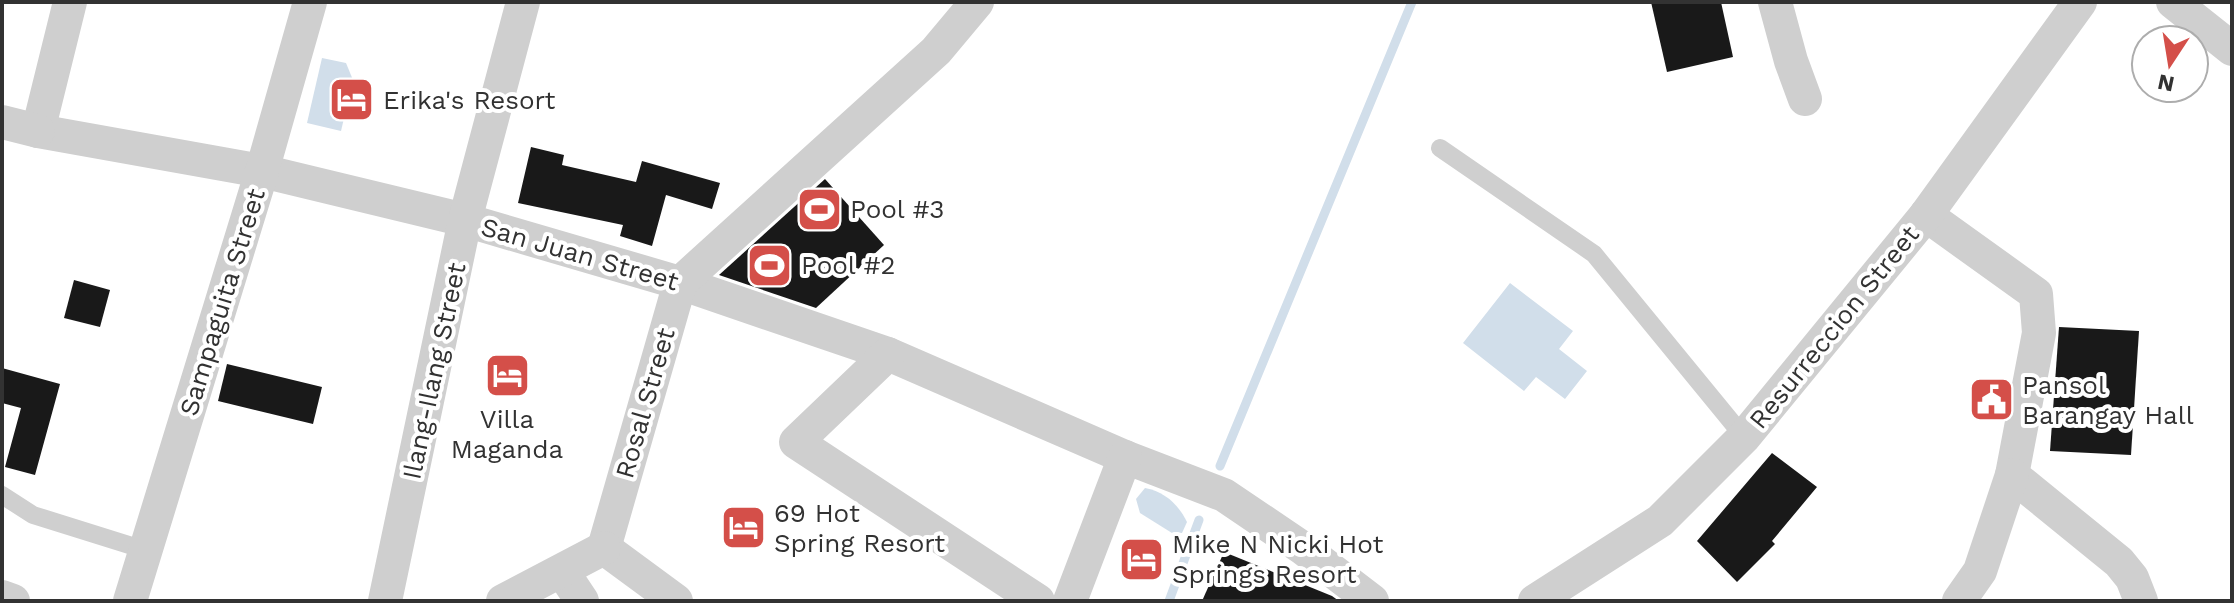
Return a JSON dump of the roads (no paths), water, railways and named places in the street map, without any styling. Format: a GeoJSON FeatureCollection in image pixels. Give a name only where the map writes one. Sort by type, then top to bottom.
{"type":"FeatureCollection","features":[{"type":"Feature","properties":{"kind":"street"},"geometry":{"type":"LineString","coordinates":[[38,131],[70,2]]}},
{"type":"Feature","properties":{"kind":"street","name":"Sampaguita Street"},"geometry":{"type":"LineString","coordinates":[[130,601],[262,171],[310,2]]}},
{"type":"Feature","properties":{"kind":"street","name":"Ilang-Ilang Street"},"geometry":{"type":"LineString","coordinates":[[385,601],[465,220],[523,2]]}},
{"type":"Feature","properties":{"kind":"street"},"geometry":{"type":"LineString","coordinates":[[680,283],[936,51],[977,2]]}},
{"type":"Feature","properties":{"kind":"street"},"geometry":{"type":"LineString","coordinates":[[1775,2],[1805,99]]}},
{"type":"Feature","properties":{"kind":"street","name":"Resurreccion Street"},"geometry":{"type":"LineString","coordinates":[[1537,601],[1660,521],[1744,437],[1926,215],[2080,2]]}},
{"type":"Feature","properties":{"kind":"street"},"geometry":{"type":"LineString","coordinates":[[2173,2],[2232,49]]}},
{"type":"Feature","properties":{"kind":"street","name":"San Juan Street"},"geometry":{"type":"LineString","coordinates":[[2,122],[262,171],[465,220],[680,283],[888,354],[1125,457],[1224,495],[1304,549],[1372,601]]}},
{"type":"Feature","properties":{"kind":"street"},"geometry":{"type":"LineString","coordinates":[[1926,215],[2036,294],[2039,333],[2012,475],[1980,571],[1959,601]]}},
{"type":"Feature","properties":{"kind":"street","name":"Rosal Street"},"geometry":{"type":"LineString","coordinates":[[604,548],[680,283]]}},
{"type":"Feature","properties":{"kind":"street"},"geometry":{"type":"LineString","coordinates":[[888,354],[796,442],[1038,601]]}},
{"type":"Feature","properties":{"kind":"street"},"geometry":{"type":"LineString","coordinates":[[1070,601],[1125,457]]}},
{"type":"Feature","properties":{"kind":"street"},"geometry":{"type":"LineString","coordinates":[[2012,475],[2119,562],[2132,578],[2141,601]]}},
{"type":"Feature","properties":{"kind":"street"},"geometry":{"type":"LineString","coordinates":[[503,601],[604,548],[676,601]]}},
{"type":"Feature","properties":{"kind":"street"},"geometry":{"type":"LineString","coordinates":[[562,571],[582,601]]}},
{"type":"Feature","properties":{"kind":"street"},"geometry":{"type":"LineString","coordinates":[[2,597],[13,601]]}},
{"type":"Feature","properties":{"kind":"lane"},"geometry":{"type":"LineString","coordinates":[[1440,148],[1594,254],[1744,437]]}},
{"type":"Feature","properties":{"kind":"lane"},"geometry":{"type":"LineString","coordinates":[[2,495],[33,515],[145,550]]}},
{"type":"Feature","properties":{"kind":"waterway"},"geometry":{"type":"LineString","coordinates":[[1220,466],[1412,2]]}},
{"type":"Feature","properties":{"kind":"waterway"},"geometry":{"type":"LineString","coordinates":[[1169,601],[1199,520]]}},
{"type":"Feature","properties":{"kind":"place","name":"Erika's Resort"},"geometry":{"type":"Point","coordinates":[352,100]}},
{"type":"Feature","properties":{"kind":"place","name":"Pool #3"},"geometry":{"type":"Point","coordinates":[819,209]}},
{"type":"Feature","properties":{"kind":"place","name":"Pool #2"},"geometry":{"type":"Point","coordinates":[770,265]}},
{"type":"Feature","properties":{"kind":"place","name":"Villa Maganda"},"geometry":{"type":"Point","coordinates":[507,376]}},
{"type":"Feature","properties":{"kind":"place","name":"Pansol Barangay Hall"},"geometry":{"type":"Point","coordinates":[1991,400]}},
{"type":"Feature","properties":{"kind":"place","name":"69 Hot Spring Resort"},"geometry":{"type":"Point","coordinates":[743,528]}},
{"type":"Feature","properties":{"kind":"place","name":"Mike N Nicki Hot Springs Resort"},"geometry":{"type":"Point","coordinates":[1141,559]}}]}
